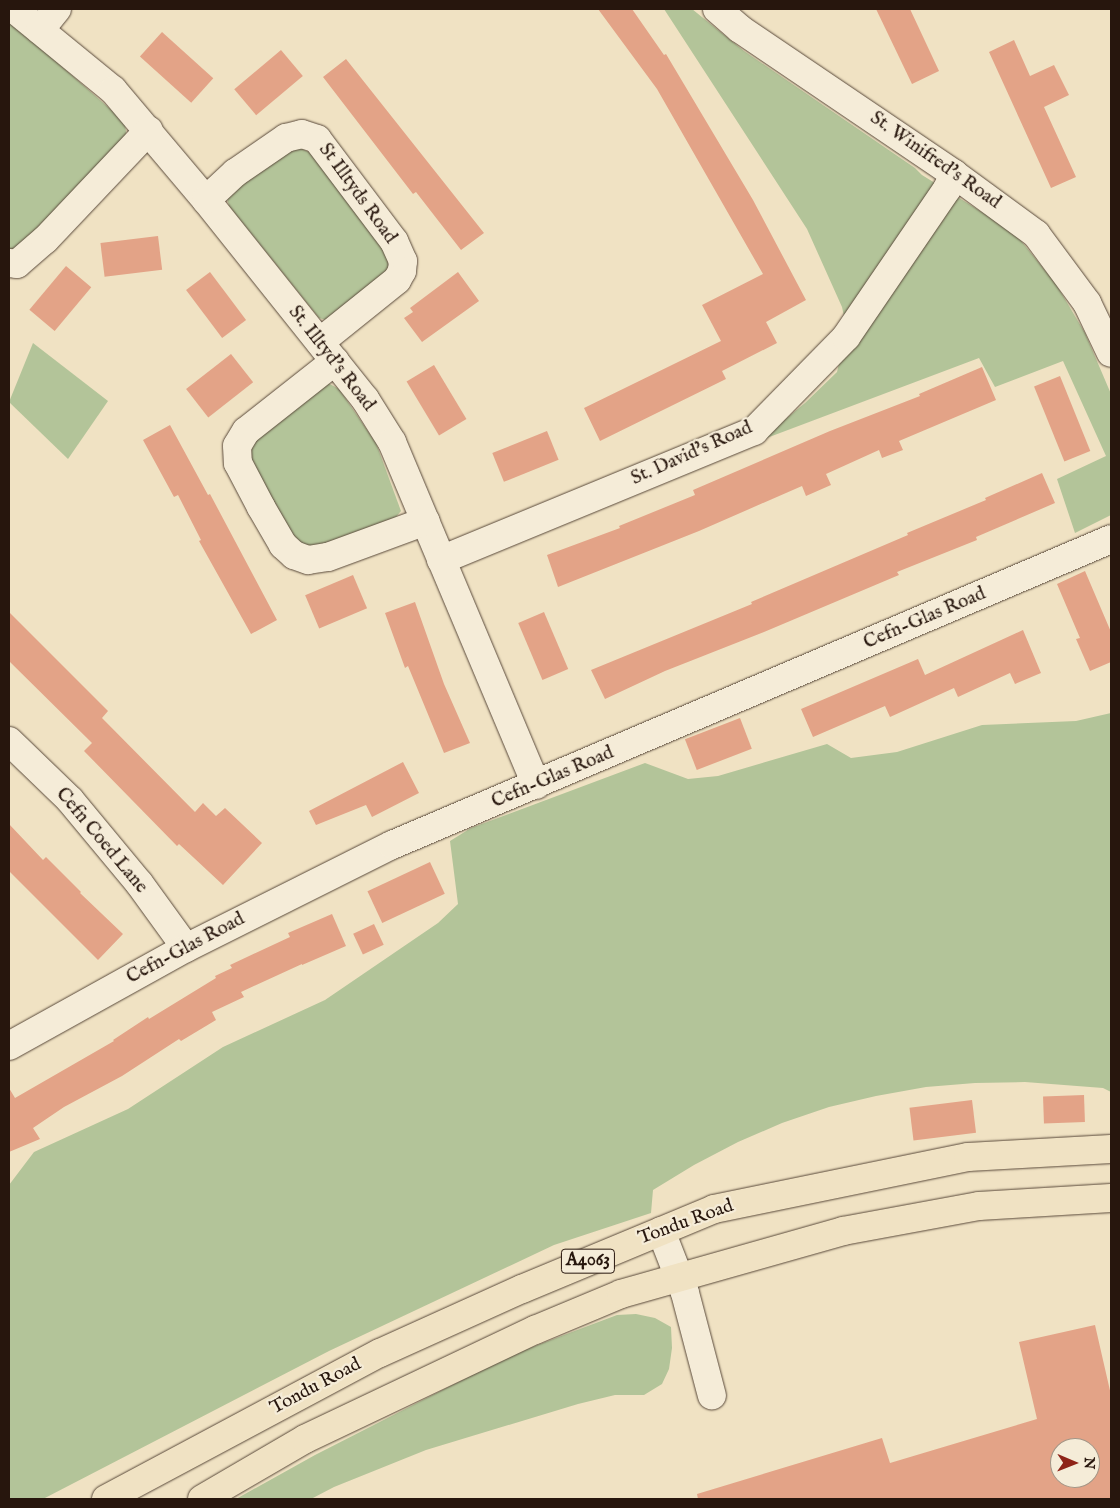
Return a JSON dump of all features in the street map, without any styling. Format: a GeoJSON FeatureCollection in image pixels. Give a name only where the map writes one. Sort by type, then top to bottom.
{"type":"FeatureCollection","features":[{"type":"Feature","properties":{"kind":"main road","name":"Tondu Road"},"geometry":{"type":"LineString","coordinates":[[106,1499],[380,1353],[522,1289],[714,1209],[968,1157],[1111,1150]]}},
{"type":"Feature","properties":{"kind":"main road","name":"A4063"},"geometry":{"type":"LineString","coordinates":[[202,1499],[305,1439],[526,1334],[621,1294],[843,1230],[979,1206],[1111,1198]]}},
{"type":"Feature","properties":{"kind":"street","name":"St. Illtyd's Road"},"geometry":{"type":"LineString","coordinates":[[14,9],[113,90],[149,130],[366,399],[392,442],[536,785]]}},
{"type":"Feature","properties":{"kind":"street"},"geometry":{"type":"LineString","coordinates":[[40,30],[57,9]]}},
{"type":"Feature","properties":{"kind":"street","name":"St. Winifred's Road"},"geometry":{"type":"LineString","coordinates":[[717,9],[740,29],[954,174],[1036,234],[1087,303],[1111,353]]}},
{"type":"Feature","properties":{"kind":"street"},"geometry":{"type":"LineString","coordinates":[[9,264],[17,264],[45,240],[149,130]]}},
{"type":"Feature","properties":{"kind":"street","name":"St Illtyds Road"},"geometry":{"type":"LineString","coordinates":[[206,200],[235,173],[286,138],[302,134],[317,139],[394,241],[402,261],[402,271],[397,280],[246,432],[237,446],[238,463],[283,545],[294,555],[308,560],[328,557],[426,521]]}},
{"type":"Feature","properties":{"kind":"street","name":"St. David's Road"},"geometry":{"type":"LineString","coordinates":[[441,560],[754,431],[846,337],[947,189],[954,174]]}},
{"type":"Feature","properties":{"kind":"street","name":"Cefn-Glas Road"},"geometry":{"type":"LineString","coordinates":[[9,1046],[186,948],[392,845],[1111,539]]}},
{"type":"Feature","properties":{"kind":"street","name":"Cefn Coed Lane"},"geometry":{"type":"LineString","coordinates":[[9,741],[70,800],[139,883],[186,948]]}},
{"type":"Feature","properties":{"kind":"street"},"geometry":{"type":"LineString","coordinates":[[661,1230],[679,1278],[712,1396]]}},
{"type":"Feature","properties":{"kind":"green space"},"geometry":{"type":"Polygon","coordinates":[[[664,9],[692,9],[744,51],[915,168],[922,175],[1014,232],[1056,284],[1085,333],[1111,394],[1111,515],[1075,533],[1057,479],[1106,456],[1063,361],[995,387],[979,358],[759,441],[805,403],[837,372],[847,330],[842,307],[807,229],[664,9]]]}},
{"type":"Feature","properties":{"kind":"green space"},"geometry":{"type":"Polygon","coordinates":[[[9,20],[125,122],[126,133],[124,140],[21,248],[9,252],[9,20]]]}},
{"type":"Feature","properties":{"kind":"green space"},"geometry":{"type":"Polygon","coordinates":[[[289,147],[298,147],[315,155],[388,252],[390,271],[326,320],[319,318],[229,206],[227,198],[228,193],[289,147]]]}},
{"type":"Feature","properties":{"kind":"green space"},"geometry":{"type":"Polygon","coordinates":[[[33,343],[108,401],[68,459],[9,402],[33,343]]]}},
{"type":"Feature","properties":{"kind":"green space"},"geometry":{"type":"Polygon","coordinates":[[[326,382],[339,389],[376,443],[401,511],[396,517],[315,550],[293,541],[251,464],[249,451],[252,441],[326,382]]]}},
{"type":"Feature","properties":{"kind":"green space"},"geometry":{"type":"Polygon","coordinates":[[[1111,713],[1111,1092],[1103,1088],[1025,1082],[975,1083],[926,1087],[829,1107],[782,1123],[738,1142],[694,1165],[653,1190],[651,1213],[554,1245],[329,1351],[43,1499],[9,1499],[9,1185],[34,1152],[128,1109],[223,1047],[325,1000],[438,923],[458,904],[450,841],[471,828],[645,763],[688,779],[718,776],[827,744],[851,758],[897,752],[982,725],[1076,721],[1111,713]]]}},
{"type":"Feature","properties":{"kind":"green space"},"geometry":{"type":"Polygon","coordinates":[[[636,1314],[655,1318],[671,1327],[672,1348],[669,1369],[662,1384],[644,1395],[615,1395],[578,1404],[426,1450],[334,1487],[311,1499],[236,1499],[315,1455],[511,1355],[617,1315],[636,1314]]]}},
{"type":"Feature","properties":{"kind":"building"},"geometry":{"type":"Polygon","coordinates":[[[598,9],[632,9],[664,55],[666,54],[753,200],[806,300],[766,322],[777,343],[722,371],[726,379],[600,441],[584,408],[721,341],[702,305],[763,274],[657,89],[598,9]]]}},
{"type":"Feature","properties":{"kind":"building"},"geometry":{"type":"Polygon","coordinates":[[[876,9],[910,9],[939,71],[912,84],[876,9]]]}},
{"type":"Feature","properties":{"kind":"building"},"geometry":{"type":"Polygon","coordinates":[[[162,32],[213,78],[191,103],[140,57],[162,32]]]}},
{"type":"Feature","properties":{"kind":"building"},"geometry":{"type":"Polygon","coordinates":[[[1014,40],[1030,76],[1054,65],[1069,95],[1044,107],[1076,177],[1051,188],[989,52],[1014,40]]]}},
{"type":"Feature","properties":{"kind":"building"},"geometry":{"type":"Polygon","coordinates":[[[281,50],[303,76],[256,115],[234,89],[281,50]]]}},
{"type":"Feature","properties":{"kind":"building"},"geometry":{"type":"Polygon","coordinates":[[[346,59],[484,233],[461,250],[416,192],[413,194],[323,77],[346,59]]]}},
{"type":"Feature","properties":{"kind":"building"},"geometry":{"type":"Polygon","coordinates":[[[158,236],[162,270],[105,277],[100,243],[158,236]]]}},
{"type":"Feature","properties":{"kind":"building"},"geometry":{"type":"Polygon","coordinates":[[[66,266],[91,287],[55,331],[29,310],[66,266]]]}},
{"type":"Feature","properties":{"kind":"building"},"geometry":{"type":"Polygon","coordinates":[[[210,272],[246,320],[222,338],[186,290],[210,272]]]}},
{"type":"Feature","properties":{"kind":"building"},"geometry":{"type":"Polygon","coordinates":[[[458,272],[479,301],[422,342],[404,318],[413,312],[410,308],[458,272]]]}},
{"type":"Feature","properties":{"kind":"building"},"geometry":{"type":"Polygon","coordinates":[[[231,354],[253,382],[208,417],[186,389],[231,354]]]}},
{"type":"Feature","properties":{"kind":"building"},"geometry":{"type":"Polygon","coordinates":[[[434,365],[466,419],[439,435],[407,381],[434,365]]]}},
{"type":"Feature","properties":{"kind":"building"},"geometry":{"type":"Polygon","coordinates":[[[982,367],[996,400],[899,441],[903,450],[882,458],[879,450],[826,474],[831,485],[806,496],[802,486],[699,531],[558,587],[547,555],[620,528],[619,526],[695,495],[693,490],[830,431],[920,396],[919,394],[982,367]]]}},
{"type":"Feature","properties":{"kind":"building"},"geometry":{"type":"Polygon","coordinates":[[[1060,376],[1090,451],[1064,462],[1034,386],[1060,376]]]}},
{"type":"Feature","properties":{"kind":"building"},"geometry":{"type":"Polygon","coordinates":[[[170,425],[208,495],[210,494],[277,620],[251,634],[199,541],[201,540],[178,495],[174,497],[143,440],[170,425]]]}},
{"type":"Feature","properties":{"kind":"building"},"geometry":{"type":"Polygon","coordinates":[[[547,431],[559,460],[504,482],[492,453],[547,431]]]}},
{"type":"Feature","properties":{"kind":"building"},"geometry":{"type":"Polygon","coordinates":[[[1042,473],[1055,503],[976,537],[977,540],[897,572],[899,575],[665,671],[605,699],[591,670],[752,604],[751,602],[908,535],[907,533],[986,500],[985,498],[1042,473]]]}},
{"type":"Feature","properties":{"kind":"building"},"geometry":{"type":"Polygon","coordinates":[[[1085,571],[1111,632],[1111,662],[1090,671],[1076,639],[1080,638],[1057,584],[1085,571]]]}},
{"type":"Feature","properties":{"kind":"building"},"geometry":{"type":"Polygon","coordinates":[[[353,575],[367,608],[319,628],[305,595],[353,575]]]}},
{"type":"Feature","properties":{"kind":"building"},"geometry":{"type":"Polygon","coordinates":[[[415,602],[444,684],[470,743],[444,753],[408,666],[405,668],[385,613],[415,602]]]}},
{"type":"Feature","properties":{"kind":"building"},"geometry":{"type":"Polygon","coordinates":[[[9,612],[108,711],[102,718],[195,812],[203,803],[216,816],[225,808],[262,843],[223,885],[179,844],[177,846],[84,751],[92,743],[9,661],[9,612]]]}},
{"type":"Feature","properties":{"kind":"building"},"geometry":{"type":"Polygon","coordinates":[[[544,612],[568,669],[542,680],[518,623],[544,612]]]}},
{"type":"Feature","properties":{"kind":"building"},"geometry":{"type":"Polygon","coordinates":[[[1023,630],[1041,673],[1015,684],[1010,673],[958,697],[954,688],[890,717],[885,706],[813,737],[801,709],[918,659],[925,675],[1023,630]]]}},
{"type":"Feature","properties":{"kind":"building"},"geometry":{"type":"Polygon","coordinates":[[[740,718],[752,749],[697,770],[685,739],[740,718]]]}},
{"type":"Feature","properties":{"kind":"building"},"geometry":{"type":"Polygon","coordinates":[[[403,762],[419,793],[372,817],[366,805],[316,825],[309,811],[403,762]]]}},
{"type":"Feature","properties":{"kind":"building"},"geometry":{"type":"Polygon","coordinates":[[[9,824],[43,860],[46,857],[123,934],[98,960],[9,871],[9,824]]]}},
{"type":"Feature","properties":{"kind":"building"},"geometry":{"type":"Polygon","coordinates":[[[430,862],[445,894],[382,923],[367,891],[430,862]]]}},
{"type":"Feature","properties":{"kind":"building"},"geometry":{"type":"Polygon","coordinates":[[[332,914],[346,946],[241,992],[244,997],[212,1012],[216,1020],[181,1041],[179,1039],[122,1076],[64,1107],[33,1128],[40,1139],[9,1152],[9,1088],[15,1098],[114,1041],[148,1017],[149,1019],[216,978],[215,976],[232,968],[230,965],[290,937],[288,933],[332,914]]]}},
{"type":"Feature","properties":{"kind":"building"},"geometry":{"type":"Polygon","coordinates":[[[374,924],[384,945],[363,955],[353,934],[374,924]]]}},
{"type":"Feature","properties":{"kind":"building"},"geometry":{"type":"Polygon","coordinates":[[[1084,1095],[1085,1122],[1044,1123],[1043,1096],[1084,1095]]]}},
{"type":"Feature","properties":{"kind":"building"},"geometry":{"type":"Polygon","coordinates":[[[972,1100],[976,1133],[913,1140],[909,1108],[972,1100]]]}},
{"type":"Feature","properties":{"kind":"building"},"geometry":{"type":"Polygon","coordinates":[[[1095,1325],[1111,1395],[1111,1499],[698,1499],[697,1494],[882,1438],[890,1463],[1037,1419],[1019,1342],[1095,1325]]]}}]}
